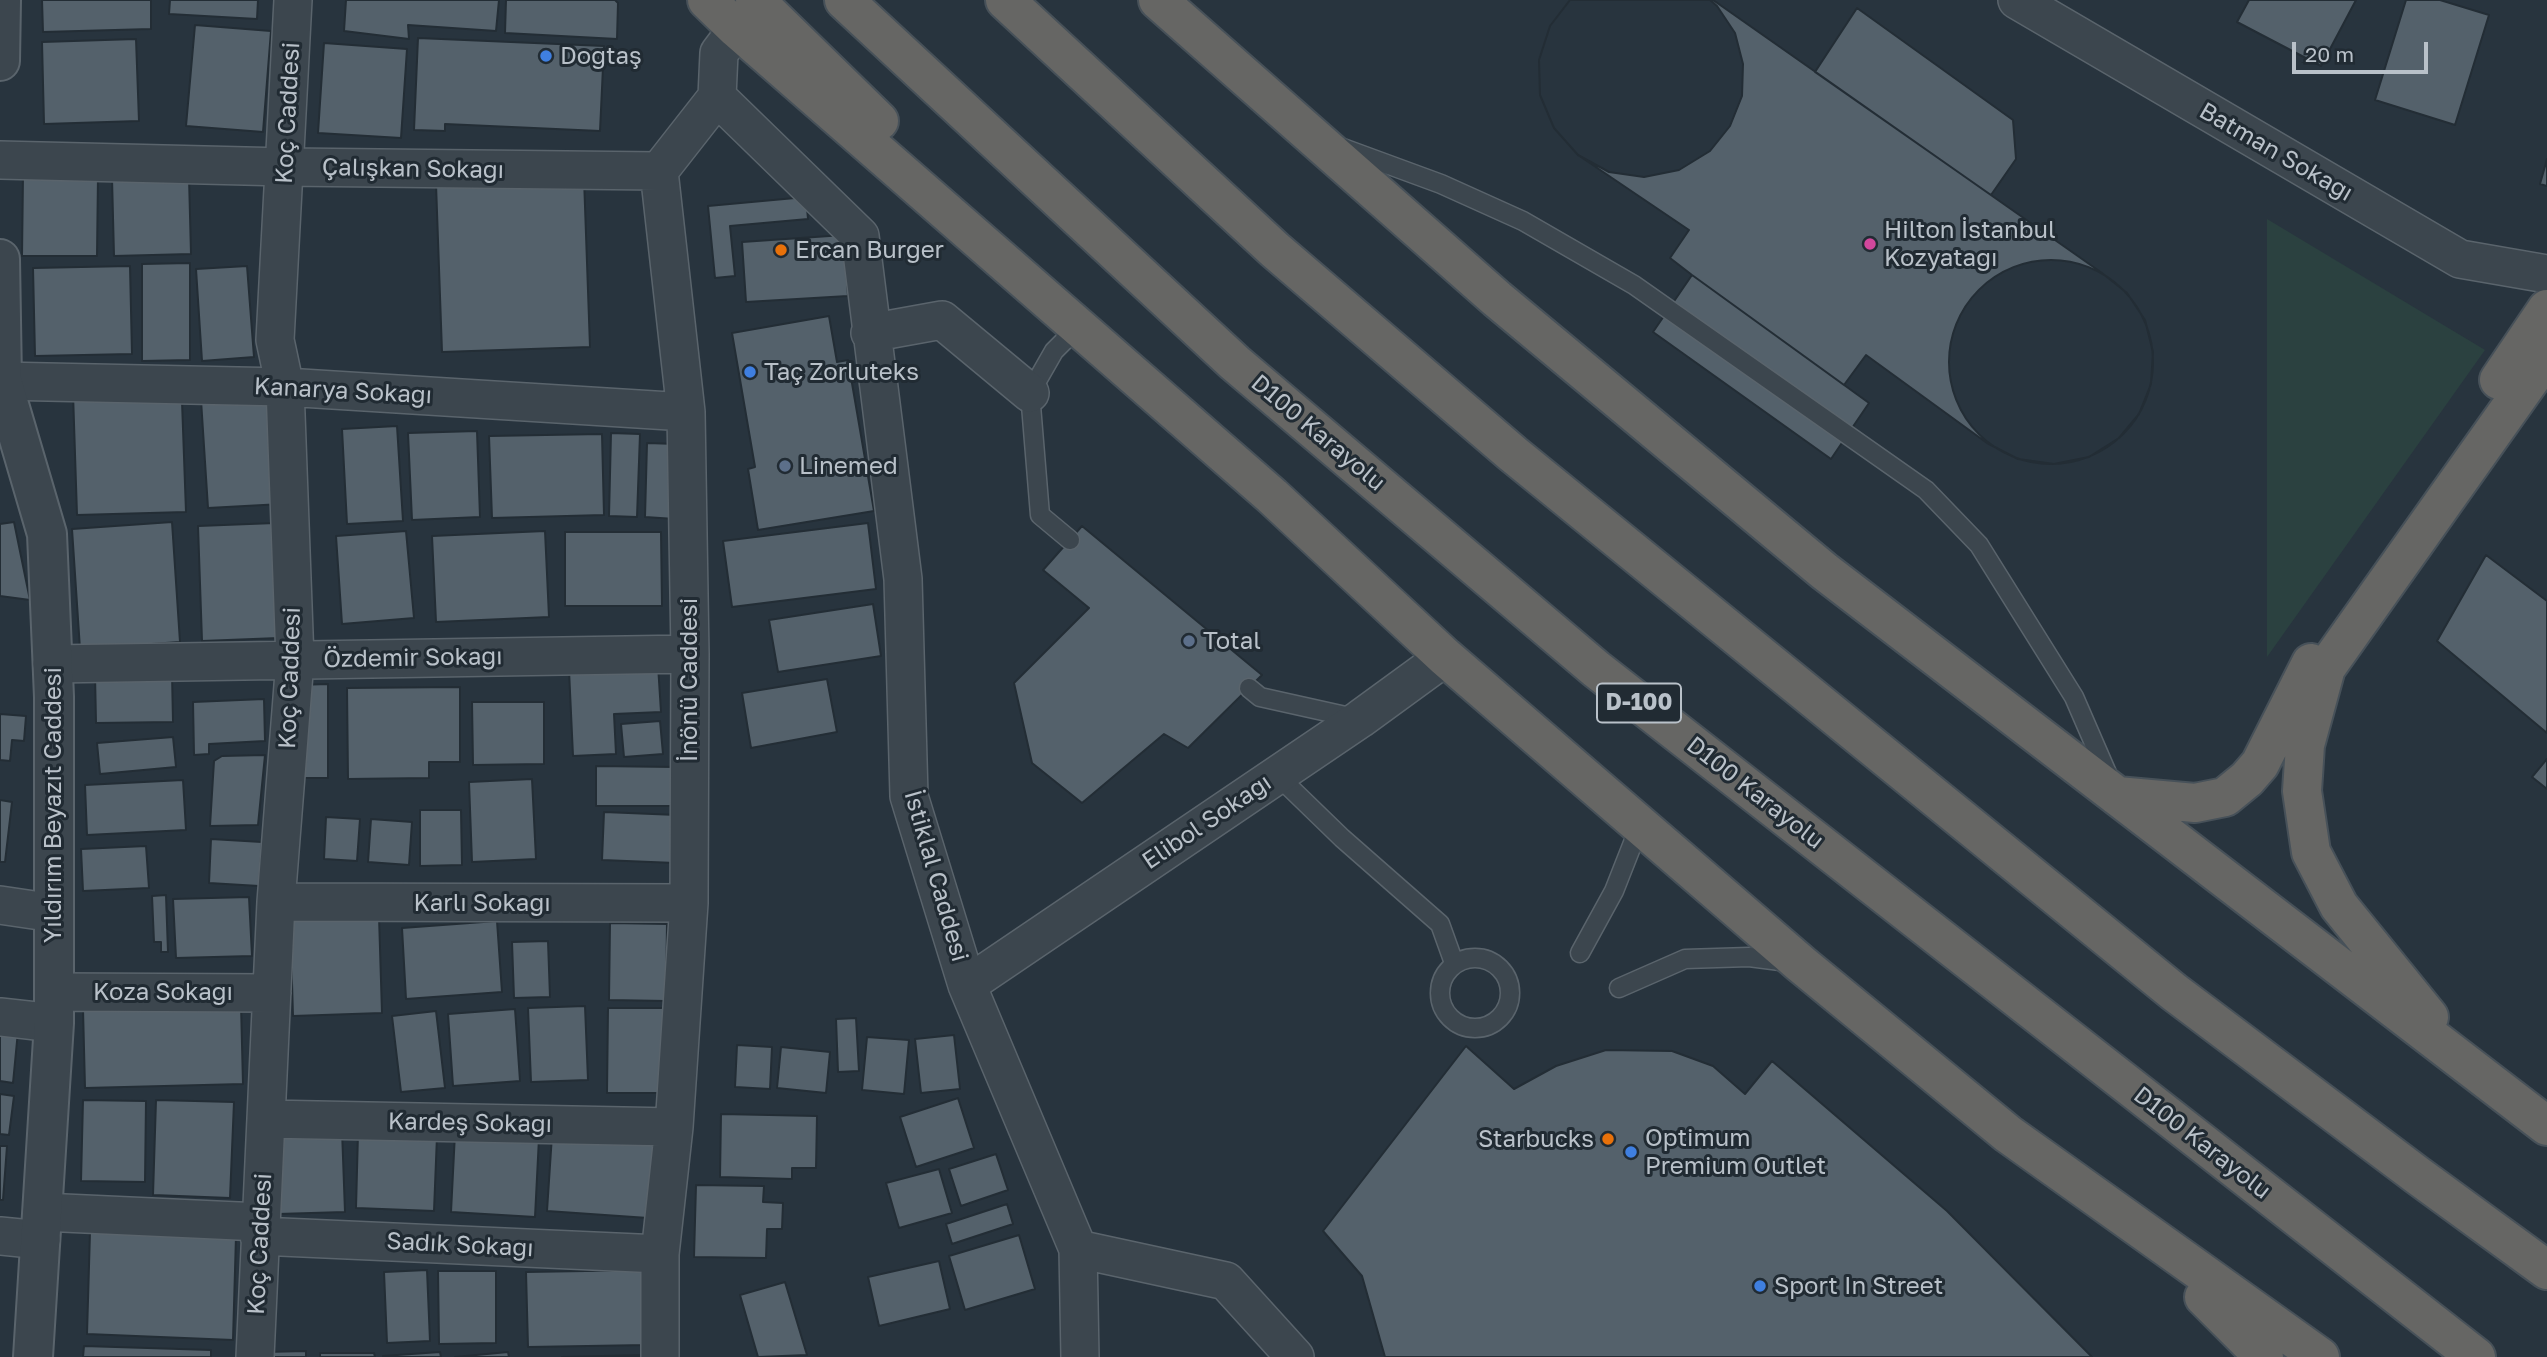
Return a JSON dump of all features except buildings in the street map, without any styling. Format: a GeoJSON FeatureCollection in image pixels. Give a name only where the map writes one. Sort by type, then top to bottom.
{"type":"FeatureCollection","features":[{"type":"Feature","properties":{"kind":"highway"},"geometry":{"type":"LineString","coordinates":[[707,0],[746,15],[964,226],[1077,328],[1272,496],[1446,657],[1801,964],[2008,1134],[2320,1357]]}},
{"type":"Feature","properties":{"kind":"highway","name":"D100 Karayolu"},"geometry":{"type":"LineString","coordinates":[[844,0],[1235,363],[1596,669],[2476,1357]]}},
{"type":"Feature","properties":{"kind":"highway"},"geometry":{"type":"LineString","coordinates":[[1005,0],[1275,250],[1513,454],[2174,992],[2547,1270]]}},
{"type":"Feature","properties":{"kind":"highway"},"geometry":{"type":"LineString","coordinates":[[1158,0],[1497,299],[1824,571],[2547,1126]]}},
{"type":"Feature","properties":{"kind":"highway"},"geometry":{"type":"LineString","coordinates":[[2117,796],[2195,803],[2225,797],[2247,779],[2260,764],[2341,628],[2547,309]]}},
{"type":"Feature","properties":{"kind":"highway"},"geometry":{"type":"LineString","coordinates":[[2465,1062],[2339,906],[2312,852],[2302,791],[2305,746],[2326,668],[2341,628],[2547,356]]}},
{"type":"Feature","properties":{"kind":"highway"},"geometry":{"type":"LineString","coordinates":[[2126,1219],[2264,1357]]}},
{"type":"Feature","properties":{"kind":"street"},"geometry":{"type":"LineString","coordinates":[[0,61],[1,0]]}},
{"type":"Feature","properties":{"kind":"street","name":"Koç Caddesi"},"geometry":{"type":"LineString","coordinates":[[255,1357],[276,902],[295,660],[285,387],[275,340],[293,0]]}},
{"type":"Feature","properties":{"kind":"street","name":"Batman Sokağı"},"geometry":{"type":"LineString","coordinates":[[2017,0],[2460,259],[2547,274]]}},
{"type":"Feature","properties":{"kind":"street"},"geometry":{"type":"LineString","coordinates":[[659,172],[717,97],[719,53],[746,15]]}},
{"type":"Feature","properties":{"kind":"street","name":"İstiklal Caddesi"},"geometry":{"type":"LineString","coordinates":[[717,97],[860,236],[870,333],[903,579],[909,796],[967,985],[1078,1249],[1080,1357]]}},
{"type":"Feature","properties":{"kind":"street","name":"Çalışkan Sokağı"},"geometry":{"type":"LineString","coordinates":[[0,160],[659,172]]}},
{"type":"Feature","properties":{"kind":"street","name":"İnönü Caddesi"},"geometry":{"type":"LineString","coordinates":[[659,172],[686,412],[690,654],[689,903],[674,1127],[660,1254],[660,1357]]}},
{"type":"Feature","properties":{"kind":"street","name":"Yıldırım Beyazıt Caddesi"},"geometry":{"type":"LineString","coordinates":[[0,259],[1,381],[47,534],[52,664],[54,1007],[33,1357]]}},
{"type":"Feature","properties":{"kind":"street"},"geometry":{"type":"LineString","coordinates":[[870,333],[942,320],[1030,393]]}},
{"type":"Feature","properties":{"kind":"street","name":"Kanarya Sokağı"},"geometry":{"type":"LineString","coordinates":[[1,381],[285,387],[686,412]]}},
{"type":"Feature","properties":{"kind":"street","name":"Özdemir Sokağı"},"geometry":{"type":"LineString","coordinates":[[52,664],[690,654]]}},
{"type":"Feature","properties":{"kind":"street","name":"Elibol Sokağı"},"geometry":{"type":"LineString","coordinates":[[967,985],[1360,719],[1446,657]]}},
{"type":"Feature","properties":{"kind":"street","name":"Karlı Sokağı"},"geometry":{"type":"LineString","coordinates":[[276,902],[689,903]]}},
{"type":"Feature","properties":{"kind":"street"},"geometry":{"type":"LineString","coordinates":[[0,905],[54,912]]}},
{"type":"Feature","properties":{"kind":"street","name":"Koza Sokağı"},"geometry":{"type":"LineString","coordinates":[[0,1017],[54,1007],[272,993]]}},
{"type":"Feature","properties":{"kind":"street","name":"Kardeş Sokağı"},"geometry":{"type":"LineString","coordinates":[[266,1119],[674,1127]]}},
{"type":"Feature","properties":{"kind":"street","name":"Sadık Sokağı"},"geometry":{"type":"LineString","coordinates":[[0,1236],[42,1226],[260,1229],[660,1254]]}},
{"type":"Feature","properties":{"kind":"street"},"geometry":{"type":"LineString","coordinates":[[1078,1249],[1226,1281],[1295,1357]]}},
{"type":"Feature","properties":{"kind":"lane"},"geometry":{"type":"LineString","coordinates":[[1310,136],[1453,189],[1523,221],[1623,279],[1926,490],[1979,545],[2074,697],[2117,796]]}},
{"type":"Feature","properties":{"kind":"lane"},"geometry":{"type":"LineString","coordinates":[[1070,540],[1040,515],[1030,393],[1054,351],[1077,328]]}},
{"type":"Feature","properties":{"kind":"lane"},"geometry":{"type":"LineString","coordinates":[[1249,688],[1260,697],[1360,719]]}},
{"type":"Feature","properties":{"kind":"lane"},"geometry":{"type":"LineString","coordinates":[[1277,775],[1342,838],[1440,924],[1454,963]]}},
{"type":"Feature","properties":{"kind":"lane"},"geometry":{"type":"LineString","coordinates":[[1580,953],[1614,891],[1640,825]]}},
{"type":"Feature","properties":{"kind":"lane"},"geometry":{"type":"LineString","coordinates":[[1476,957],[1497,965],[1505,973],[1510,995],[1508,1006],[1502,1016],[1492,1024],[1480,1028],[1457,1024],[1441,1006],[1441,982],[1454,963],[1476,957]]}},
{"type":"Feature","properties":{"kind":"lane"},"geometry":{"type":"LineString","coordinates":[[1619,988],[1685,959],[1749,957],[1801,964]]}},
{"type":"Feature","properties":{"kind":"green space"},"geometry":{"type":"Polygon","coordinates":[[[2267,219],[2485,350],[2267,657],[2267,219]]]}},
{"type":"Feature","properties":{"kind":"place","name":"Doğtaş"},"geometry":{"type":"Point","coordinates":[546,56]}},
{"type":"Feature","properties":{"kind":"place","name":"Hilton İstanbul Kozyatağı"},"geometry":{"type":"Point","coordinates":[1870,244]}},
{"type":"Feature","properties":{"kind":"place","name":"Ercan Burger"},"geometry":{"type":"Point","coordinates":[781,250]}},
{"type":"Feature","properties":{"kind":"place","name":"Taç Zorluteks"},"geometry":{"type":"Point","coordinates":[750,372]}},
{"type":"Feature","properties":{"kind":"place","name":"Linemed"},"geometry":{"type":"Point","coordinates":[785,466]}},
{"type":"Feature","properties":{"kind":"place","name":"Total"},"geometry":{"type":"Point","coordinates":[1189,641]}},
{"type":"Feature","properties":{"kind":"place","name":"Starbucks"},"geometry":{"type":"Point","coordinates":[1608,1139]}},
{"type":"Feature","properties":{"kind":"place","name":"Optimum Premium Outlet"},"geometry":{"type":"Point","coordinates":[1631,1152]}},
{"type":"Feature","properties":{"kind":"place","name":"Sport In Street"},"geometry":{"type":"Point","coordinates":[1760,1286]}}]}
